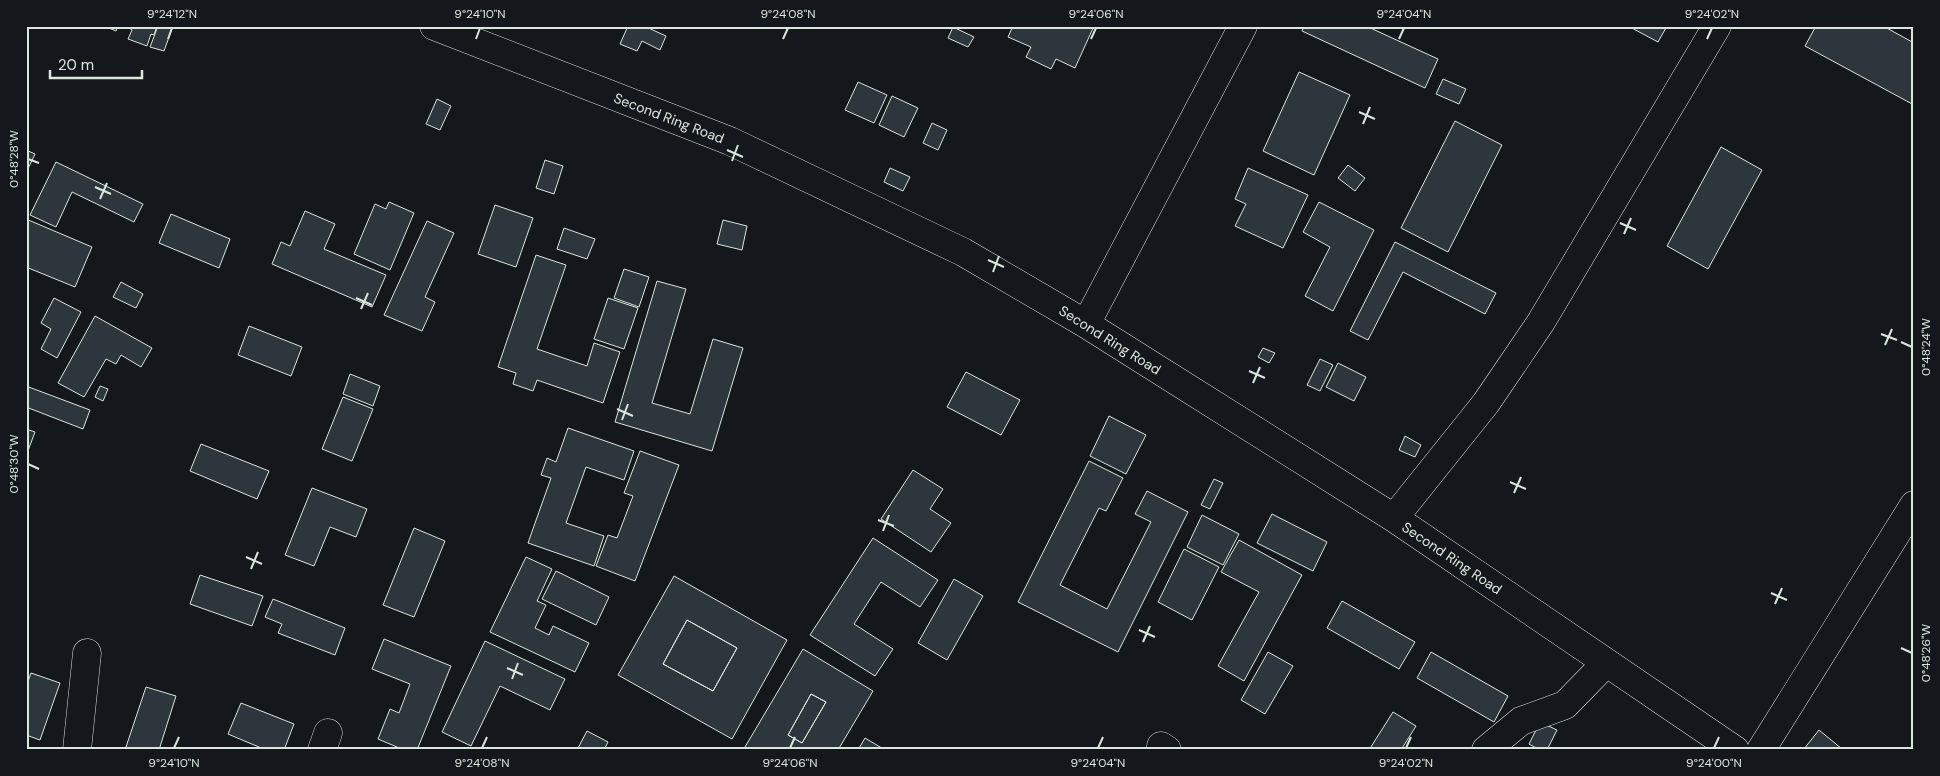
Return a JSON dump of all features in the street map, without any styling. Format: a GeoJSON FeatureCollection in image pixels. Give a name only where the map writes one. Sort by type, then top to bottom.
{"type":"FeatureCollection","features":[{"type":"Feature","properties":{"kind":"street","name":"Second Ring Road"},"geometry":{"type":"LineString","coordinates":[[434,26],[730,141],[963,252],[1086,324],[1394,518],[1735,750]]}},
{"type":"Feature","properties":{"kind":"street"},"geometry":{"type":"LineString","coordinates":[[1086,324],[1243,26]]}},
{"type":"Feature","properties":{"kind":"street"},"geometry":{"type":"LineString","coordinates":[[1394,518],[1486,403],[1541,322],[1717,26]]}},
{"type":"Feature","properties":{"kind":"street"},"geometry":{"type":"LineString","coordinates":[[1761,750],[1914,505]]}},
{"type":"Feature","properties":{"kind":"street"},"geometry":{"type":"LineString","coordinates":[[76,750],[87,653]]}},
{"type":"Feature","properties":{"kind":"street"},"geometry":{"type":"LineString","coordinates":[[1486,750],[1521,721],[1565,705],[1606,663]]}},
{"type":"Feature","properties":{"kind":"building"},"geometry":{"type":"Polygon","coordinates":[[[104,26],[118,26],[116,31],[104,26]]]}},
{"type":"Feature","properties":{"kind":"building"},"geometry":{"type":"Polygon","coordinates":[[[127,26],[157,26],[154,35],[151,34],[147,46],[128,39],[132,30],[127,26]]]}},
{"type":"Feature","properties":{"kind":"building"},"geometry":{"type":"Polygon","coordinates":[[[158,26],[173,26],[164,51],[150,47],[158,26]]]}},
{"type":"Feature","properties":{"kind":"building"},"geometry":{"type":"Polygon","coordinates":[[[628,26],[644,26],[666,36],[660,50],[642,41],[637,51],[620,44],[628,26]]]}},
{"type":"Feature","properties":{"kind":"building"},"geometry":{"type":"Polygon","coordinates":[[[1013,26],[1094,26],[1075,68],[1056,59],[1051,69],[1026,57],[1031,47],[1008,37],[1013,26]]]}},
{"type":"Feature","properties":{"kind":"building"},"geometry":{"type":"Polygon","coordinates":[[[1304,26],[1366,26],[1438,59],[1425,88],[1302,31],[1304,26]]]}},
{"type":"Feature","properties":{"kind":"building"},"geometry":{"type":"Polygon","coordinates":[[[1628,26],[1667,26],[1658,42],[1628,26]]]}},
{"type":"Feature","properties":{"kind":"building"},"geometry":{"type":"Polygon","coordinates":[[[1816,26],[1883,26],[1914,43],[1914,105],[1805,46],[1816,26]]]}},
{"type":"Feature","properties":{"kind":"building"},"geometry":{"type":"Polygon","coordinates":[[[953,27],[974,37],[968,47],[948,38],[953,27]]]}},
{"type":"Feature","properties":{"kind":"building"},"geometry":{"type":"Polygon","coordinates":[[[1299,72],[1350,95],[1314,175],[1263,151],[1299,72]]]}},
{"type":"Feature","properties":{"kind":"building"},"geometry":{"type":"Polygon","coordinates":[[[1443,79],[1466,89],[1459,104],[1436,94],[1443,79]]]}},
{"type":"Feature","properties":{"kind":"building"},"geometry":{"type":"Polygon","coordinates":[[[858,82],[887,95],[874,123],[845,110],[858,82]]]}},
{"type":"Feature","properties":{"kind":"building"},"geometry":{"type":"Polygon","coordinates":[[[892,96],[918,108],[904,137],[879,125],[892,96]]]}},
{"type":"Feature","properties":{"kind":"building"},"geometry":{"type":"Polygon","coordinates":[[[437,99],[451,106],[440,130],[426,124],[437,99]]]}},
{"type":"Feature","properties":{"kind":"building"},"geometry":{"type":"Polygon","coordinates":[[[1455,121],[1502,145],[1448,252],[1401,228],[1455,121]]]}},
{"type":"Feature","properties":{"kind":"building"},"geometry":{"type":"Polygon","coordinates":[[[932,123],[947,130],[938,150],[923,143],[932,123]]]}},
{"type":"Feature","properties":{"kind":"building"},"geometry":{"type":"Polygon","coordinates":[[[1721,147],[1762,170],[1708,269],[1667,246],[1721,147]]]}},
{"type":"Feature","properties":{"kind":"building"},"geometry":{"type":"Polygon","coordinates":[[[26,150],[35,154],[26,173],[26,150]]]}},
{"type":"Feature","properties":{"kind":"building"},"geometry":{"type":"Polygon","coordinates":[[[545,160],[563,166],[554,194],[536,188],[545,160]]]}},
{"type":"Feature","properties":{"kind":"building"},"geometry":{"type":"Polygon","coordinates":[[[56,162],[143,204],[134,222],[72,192],[56,227],[30,215],[56,162]]]}},
{"type":"Feature","properties":{"kind":"building"},"geometry":{"type":"Polygon","coordinates":[[[1348,165],[1365,178],[1355,191],[1338,178],[1348,165]]]}},
{"type":"Feature","properties":{"kind":"building"},"geometry":{"type":"Polygon","coordinates":[[[890,168],[910,177],[903,191],[884,182],[890,168]]]}},
{"type":"Feature","properties":{"kind":"building"},"geometry":{"type":"Polygon","coordinates":[[[1248,168],[1308,195],[1283,248],[1235,226],[1246,204],[1235,199],[1248,168]]]}},
{"type":"Feature","properties":{"kind":"building"},"geometry":{"type":"Polygon","coordinates":[[[389,202],[414,213],[390,270],[354,254],[375,204],[386,209],[389,202]]]}},
{"type":"Feature","properties":{"kind":"building"},"geometry":{"type":"Polygon","coordinates":[[[1319,202],[1374,230],[1333,311],[1305,296],[1330,247],[1303,232],[1319,202]]]}},
{"type":"Feature","properties":{"kind":"building"},"geometry":{"type":"Polygon","coordinates":[[[495,205],[533,218],[516,267],[478,254],[495,205]]]}},
{"type":"Feature","properties":{"kind":"building"},"geometry":{"type":"Polygon","coordinates":[[[305,211],[335,224],[324,249],[386,275],[372,307],[272,264],[281,242],[290,246],[305,211]]]}},
{"type":"Feature","properties":{"kind":"building"},"geometry":{"type":"Polygon","coordinates":[[[171,214],[230,239],[219,268],[159,243],[171,214]]]}},
{"type":"Feature","properties":{"kind":"building"},"geometry":{"type":"Polygon","coordinates":[[[26,219],[92,247],[75,287],[26,267],[26,219]]]}},
{"type":"Feature","properties":{"kind":"building"},"geometry":{"type":"Polygon","coordinates":[[[723,220],[747,226],[742,250],[717,244],[723,220]]]}},
{"type":"Feature","properties":{"kind":"building"},"geometry":{"type":"Polygon","coordinates":[[[427,221],[454,233],[425,297],[435,302],[422,331],[384,315],[427,221]]]}},
{"type":"Feature","properties":{"kind":"building"},"geometry":{"type":"Polygon","coordinates":[[[564,228],[595,239],[587,259],[557,249],[564,228]]]}},
{"type":"Feature","properties":{"kind":"building"},"geometry":{"type":"Polygon","coordinates":[[[1395,242],[1496,293],[1485,314],[1403,272],[1368,340],[1350,331],[1395,242]]]}},
{"type":"Feature","properties":{"kind":"building"},"geometry":{"type":"Polygon","coordinates":[[[536,255],[566,265],[537,349],[587,366],[594,343],[620,352],[603,403],[537,380],[533,391],[513,384],[516,373],[498,367],[536,255]]]}},
{"type":"Feature","properties":{"kind":"building"},"geometry":{"type":"Polygon","coordinates":[[[624,269],[649,277],[639,307],[614,298],[624,269]]]}},
{"type":"Feature","properties":{"kind":"building"},"geometry":{"type":"Polygon","coordinates":[[[657,281],[686,289],[652,403],[690,414],[713,339],[743,348],[712,451],[615,422],[657,281]]]}},
{"type":"Feature","properties":{"kind":"building"},"geometry":{"type":"Polygon","coordinates":[[[121,282],[143,294],[136,308],[113,297],[121,282]]]}},
{"type":"Feature","properties":{"kind":"building"},"geometry":{"type":"Polygon","coordinates":[[[54,298],[81,312],[57,358],[41,349],[51,329],[41,323],[54,298]]]}},
{"type":"Feature","properties":{"kind":"building"},"geometry":{"type":"Polygon","coordinates":[[[608,298],[638,308],[624,349],[594,339],[608,298]]]}},
{"type":"Feature","properties":{"kind":"building"},"geometry":{"type":"Polygon","coordinates":[[[95,316],[152,348],[141,367],[121,355],[116,364],[106,359],[84,397],[58,383],[95,316]]]}},
{"type":"Feature","properties":{"kind":"building"},"geometry":{"type":"Polygon","coordinates":[[[249,326],[302,347],[291,376],[238,355],[249,326]]]}},
{"type":"Feature","properties":{"kind":"building"},"geometry":{"type":"Polygon","coordinates":[[[1263,348],[1275,353],[1269,363],[1258,357],[1263,348]]]}},
{"type":"Feature","properties":{"kind":"building"},"geometry":{"type":"Polygon","coordinates":[[[1320,359],[1333,365],[1320,391],[1307,385],[1320,359]]]}},
{"type":"Feature","properties":{"kind":"building"},"geometry":{"type":"Polygon","coordinates":[[[1338,363],[1366,377],[1354,401],[1326,387],[1338,363]]]}},
{"type":"Feature","properties":{"kind":"building"},"geometry":{"type":"Polygon","coordinates":[[[966,372],[1020,400],[1001,435],[947,407],[966,372]]]}},
{"type":"Feature","properties":{"kind":"building"},"geometry":{"type":"Polygon","coordinates":[[[350,374],[380,386],[373,406],[343,394],[350,374]]]}},
{"type":"Feature","properties":{"kind":"building"},"geometry":{"type":"Polygon","coordinates":[[[26,386],[90,410],[83,429],[26,407],[26,386]]]}},
{"type":"Feature","properties":{"kind":"building"},"geometry":{"type":"Polygon","coordinates":[[[100,386],[108,389],[103,401],[95,397],[100,386]]]}},
{"type":"Feature","properties":{"kind":"building"},"geometry":{"type":"Polygon","coordinates":[[[343,397],[373,409],[352,461],[322,449],[343,397]]]}},
{"type":"Feature","properties":{"kind":"building"},"geometry":{"type":"Polygon","coordinates":[[[1109,416],[1146,435],[1126,474],[1090,456],[1109,416]]]}},
{"type":"Feature","properties":{"kind":"building"},"geometry":{"type":"Polygon","coordinates":[[[568,428],[634,451],[624,480],[586,467],[566,523],[604,536],[594,566],[528,543],[551,478],[541,475],[547,458],[556,462],[568,428]]]}},
{"type":"Feature","properties":{"kind":"building"},"geometry":{"type":"Polygon","coordinates":[[[26,429],[35,432],[26,456],[26,429]]]}},
{"type":"Feature","properties":{"kind":"building"},"geometry":{"type":"Polygon","coordinates":[[[1405,436],[1421,445],[1415,457],[1399,450],[1405,436]]]}},
{"type":"Feature","properties":{"kind":"building"},"geometry":{"type":"Polygon","coordinates":[[[201,444],[269,471],[257,499],[190,471],[201,444]]]}},
{"type":"Feature","properties":{"kind":"building"},"geometry":{"type":"Polygon","coordinates":[[[640,451],[679,465],[635,581],[596,566],[608,535],[617,538],[633,496],[624,493],[640,451]]]}},
{"type":"Feature","properties":{"kind":"building"},"geometry":{"type":"Polygon","coordinates":[[[1089,461],[1123,478],[1106,511],[1099,508],[1060,585],[1107,609],[1151,522],[1135,514],[1147,491],[1188,512],[1118,652],[1018,602],[1089,461]]]}},
{"type":"Feature","properties":{"kind":"building"},"geometry":{"type":"Polygon","coordinates":[[[913,470],[943,489],[930,509],[951,523],[931,552],[881,519],[913,470]]]}},
{"type":"Feature","properties":{"kind":"building"},"geometry":{"type":"Polygon","coordinates":[[[1214,479],[1223,483],[1210,509],[1201,505],[1214,479]]]}},
{"type":"Feature","properties":{"kind":"building"},"geometry":{"type":"Polygon","coordinates":[[[312,488],[367,509],[356,537],[330,527],[314,566],[285,555],[312,488]]]}},
{"type":"Feature","properties":{"kind":"building"},"geometry":{"type":"Polygon","coordinates":[[[1272,514],[1327,542],[1313,571],[1257,543],[1272,514]]]}},
{"type":"Feature","properties":{"kind":"building"},"geometry":{"type":"Polygon","coordinates":[[[1202,515],[1239,534],[1223,565],[1187,547],[1202,515]]]}},
{"type":"Feature","properties":{"kind":"building"},"geometry":{"type":"Polygon","coordinates":[[[414,528],[445,541],[414,617],[383,605],[414,528]]]}},
{"type":"Feature","properties":{"kind":"building"},"geometry":{"type":"Polygon","coordinates":[[[873,538],[938,580],[920,607],[881,582],[854,624],[893,649],[875,676],[810,635],[873,538]]]}},
{"type":"Feature","properties":{"kind":"building"},"geometry":{"type":"Polygon","coordinates":[[[1239,540],[1302,575],[1244,681],[1218,666],[1259,592],[1221,572],[1239,540]]]}},
{"type":"Feature","properties":{"kind":"building"},"geometry":{"type":"Polygon","coordinates":[[[1184,549],[1219,567],[1192,620],[1158,602],[1184,549]]]}},
{"type":"Feature","properties":{"kind":"building"},"geometry":{"type":"Polygon","coordinates":[[[526,557],[552,569],[537,601],[546,605],[535,628],[549,635],[553,626],[589,643],[575,672],[490,632],[526,557]]]}},
{"type":"Feature","properties":{"kind":"building"},"geometry":{"type":"Polygon","coordinates":[[[556,571],[609,597],[596,625],[542,599],[556,571]]]}},
{"type":"Feature","properties":{"kind":"building"},"geometry":{"type":"Polygon","coordinates":[[[200,575],[263,596],[252,626],[190,604],[200,575]]]}},
{"type":"Feature","properties":{"kind":"building"},"geometry":{"type":"Polygon","coordinates":[[[674,576],[787,640],[732,739],[618,675],[674,576]],[[687,620],[663,664],[713,691],[737,648],[687,620]]]}},
{"type":"Feature","properties":{"kind":"building"},"geometry":{"type":"Polygon","coordinates":[[[954,579],[983,596],[947,660],[918,643],[954,579]]]}},
{"type":"Feature","properties":{"kind":"building"},"geometry":{"type":"Polygon","coordinates":[[[273,599],[345,628],[335,655],[278,633],[282,624],[265,617],[273,599]]]}},
{"type":"Feature","properties":{"kind":"building"},"geometry":{"type":"Polygon","coordinates":[[[1342,601],[1415,642],[1399,669],[1327,628],[1342,601]]]}},
{"type":"Feature","properties":{"kind":"building"},"geometry":{"type":"Polygon","coordinates":[[[687,620],[737,648],[713,691],[663,664],[687,620]]]}},
{"type":"Feature","properties":{"kind":"building"},"geometry":{"type":"Polygon","coordinates":[[[384,639],[451,666],[417,750],[404,750],[378,739],[390,709],[399,713],[410,684],[372,669],[384,639]]]}},
{"type":"Feature","properties":{"kind":"building"},"geometry":{"type":"Polygon","coordinates":[[[485,641],[565,679],[550,710],[500,686],[471,746],[442,732],[485,641]]]}},
{"type":"Feature","properties":{"kind":"building"},"geometry":{"type":"Polygon","coordinates":[[[803,649],[873,691],[838,750],[750,750],[745,747],[803,649]],[[811,694],[788,735],[802,743],[826,702],[811,694]]]}},
{"type":"Feature","properties":{"kind":"building"},"geometry":{"type":"Polygon","coordinates":[[[1268,652],[1293,666],[1265,714],[1241,700],[1268,652]]]}},
{"type":"Feature","properties":{"kind":"building"},"geometry":{"type":"Polygon","coordinates":[[[1431,652],[1508,696],[1494,722],[1417,678],[1431,652]]]}},
{"type":"Feature","properties":{"kind":"building"},"geometry":{"type":"Polygon","coordinates":[[[31,673],[60,683],[40,740],[26,735],[26,687],[31,673]]]}},
{"type":"Feature","properties":{"kind":"building"},"geometry":{"type":"Polygon","coordinates":[[[146,687],[176,696],[159,750],[136,750],[126,747],[146,687]]]}},
{"type":"Feature","properties":{"kind":"building"},"geometry":{"type":"Polygon","coordinates":[[[811,694],[826,702],[802,743],[788,735],[811,694]]]}},
{"type":"Feature","properties":{"kind":"building"},"geometry":{"type":"Polygon","coordinates":[[[241,703],[294,724],[284,750],[266,750],[228,734],[241,703]]]}},
{"type":"Feature","properties":{"kind":"building"},"geometry":{"type":"Polygon","coordinates":[[[1393,712],[1416,726],[1401,750],[1369,750],[1393,712]]]}},
{"type":"Feature","properties":{"kind":"building"},"geometry":{"type":"Polygon","coordinates":[[[1540,722],[1557,730],[1547,750],[1540,750],[1529,744],[1540,722]]]}},
{"type":"Feature","properties":{"kind":"building"},"geometry":{"type":"Polygon","coordinates":[[[1819,730],[1842,749],[1842,750],[1804,749],[1819,730]]]}},
{"type":"Feature","properties":{"kind":"building"},"geometry":{"type":"Polygon","coordinates":[[[587,731],[608,742],[604,750],[577,750],[587,731]]]}},
{"type":"Feature","properties":{"kind":"building"},"geometry":{"type":"Polygon","coordinates":[[[865,738],[885,750],[858,750],[865,738]]]}}]}
